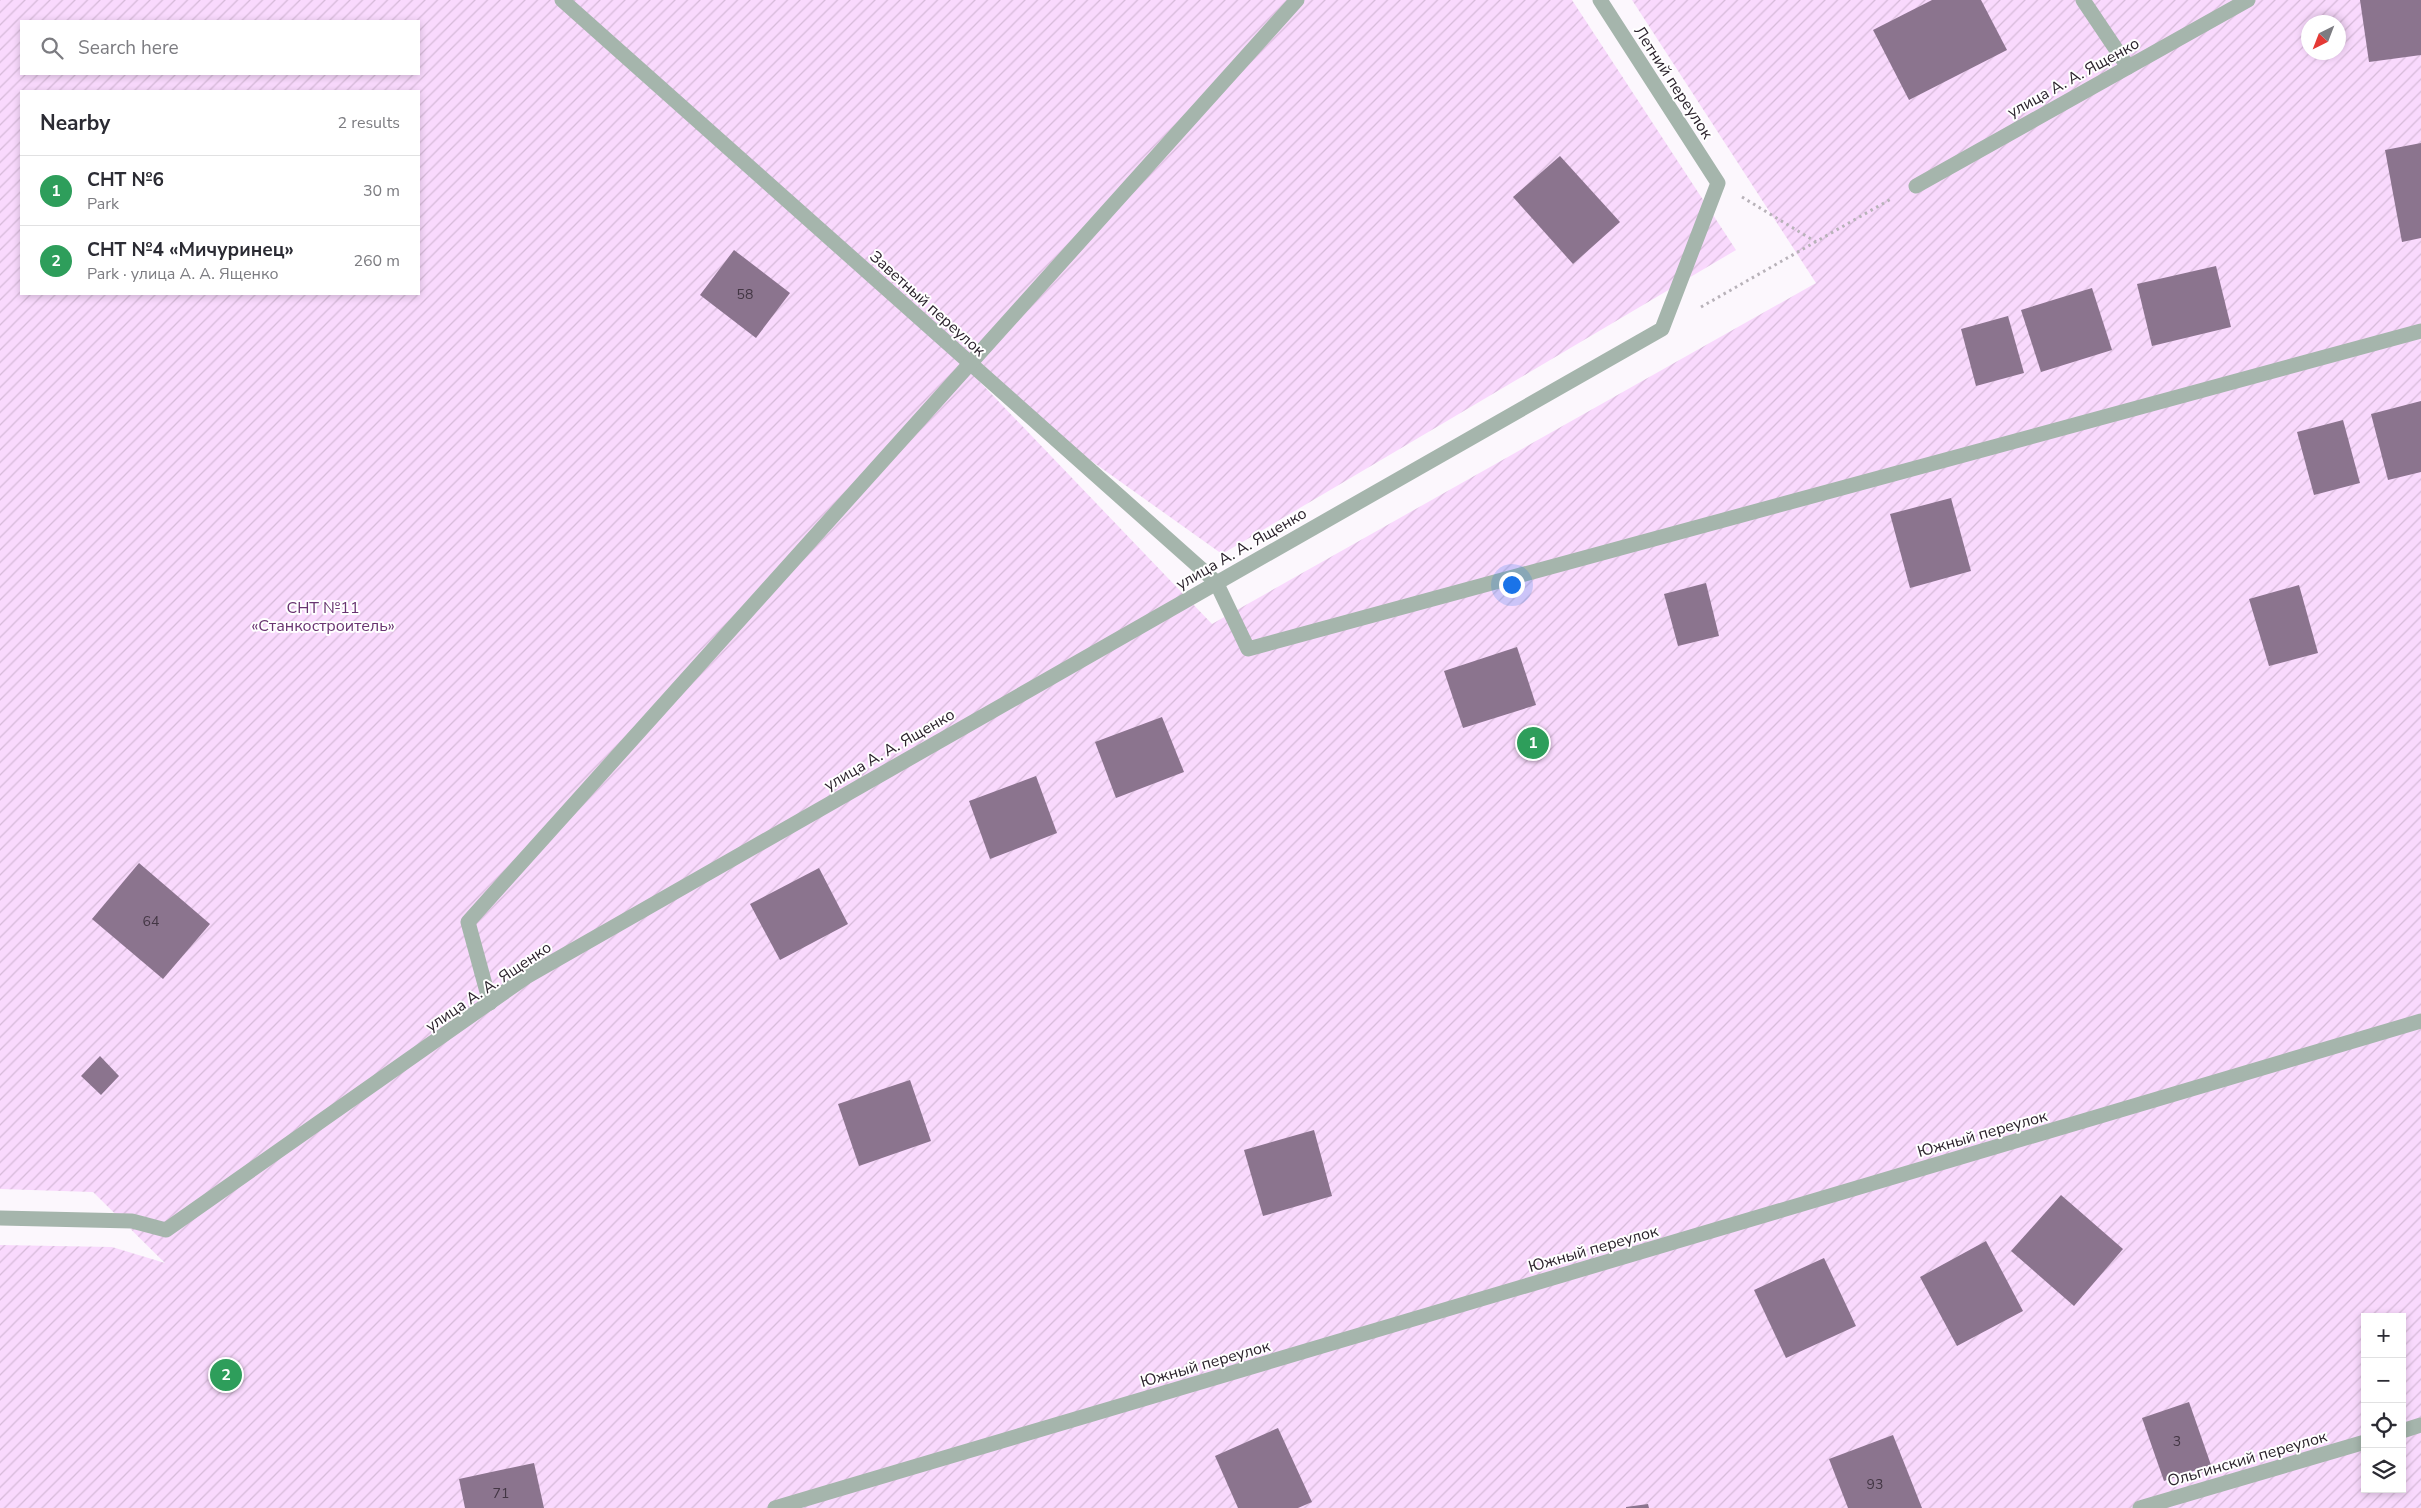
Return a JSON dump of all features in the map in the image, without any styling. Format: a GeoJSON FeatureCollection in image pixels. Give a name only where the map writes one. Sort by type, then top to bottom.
{"type":"FeatureCollection","features":[{"type":"Feature","properties":{"kind":"street","name":"Заветный переулок"},"geometry":{"type":"LineString","coordinates":[[562,0],[1216,582],[1248,649],[2421,331]]}},
{"type":"Feature","properties":{"kind":"street"},"geometry":{"type":"LineString","coordinates":[[490,1003],[468,922],[1297,0]]}},
{"type":"Feature","properties":{"kind":"street","name":"Летний переулок"},"geometry":{"type":"LineString","coordinates":[[1600,0],[1718,183]]}},
{"type":"Feature","properties":{"kind":"street"},"geometry":{"type":"LineString","coordinates":[[2083,0],[2128,67]]}},
{"type":"Feature","properties":{"kind":"street","name":"улица А. А. Ященко"},"geometry":{"type":"LineString","coordinates":[[1916,186],[2248,0]]}},
{"type":"Feature","properties":{"kind":"street"},"geometry":{"type":"LineString","coordinates":[[1662,329],[1718,183]]}},
{"type":"Feature","properties":{"kind":"street","name":"улица А. А. Ященко"},"geometry":{"type":"LineString","coordinates":[[0,1218],[132,1221],[166,1230],[535,972],[1662,329]]}},
{"type":"Feature","properties":{"kind":"street","name":"Южный переулок"},"geometry":{"type":"LineString","coordinates":[[775,1508],[2421,1021]]}},
{"type":"Feature","properties":{"kind":"street"},"geometry":{"type":"LineString","coordinates":[[2406,1430],[2421,1425]]}},
{"type":"Feature","properties":{"kind":"street","name":"Ольгинский переулок"},"geometry":{"type":"LineString","coordinates":[[2140,1508],[2361,1443]]}},
{"type":"Feature","properties":{"kind":"path"},"geometry":{"type":"LineString","coordinates":[[1718,183],[1816,242]]}},
{"type":"Feature","properties":{"kind":"path"},"geometry":{"type":"LineString","coordinates":[[1662,329],[1916,186]]}},
{"type":"Feature","properties":{"kind":"green space","name":"СНТ №11 «Станкостроитель»"},"geometry":{"type":"Polygon","coordinates":[[[0,0],[1572,0],[1736,250],[1222,554],[979,381],[1212,624],[1816,283],[1632,0],[2421,0],[2421,1508],[0,1508],[0,1245],[112,1247],[165,1263],[93,1192],[0,1189],[0,0]]]}},
{"type":"Feature","properties":{"kind":"building"},"geometry":{"type":"Polygon","coordinates":[[[1932,0],[1981,0],[2007,50],[1909,100],[1873,30],[1932,0]]]}},
{"type":"Feature","properties":{"kind":"building"},"geometry":{"type":"Polygon","coordinates":[[[2360,0],[2421,0],[2421,55],[2369,62],[2360,0]]]}},
{"type":"Feature","properties":{"kind":"building"},"geometry":{"type":"Polygon","coordinates":[[[2421,143],[2421,238],[2402,242],[2385,150],[2421,143]]]}},
{"type":"Feature","properties":{"kind":"building"},"geometry":{"type":"Polygon","coordinates":[[[1560,156],[1620,222],[1573,264],[1513,197],[1560,156]]]}},
{"type":"Feature","properties":{"kind":"building"},"geometry":{"type":"Polygon","coordinates":[[[734,250],[790,293],[756,338],[700,295],[734,250]]]}},
{"type":"Feature","properties":{"kind":"building"},"geometry":{"type":"Polygon","coordinates":[[[2216,266],[2231,327],[2152,346],[2137,284],[2216,266]]]}},
{"type":"Feature","properties":{"kind":"building"},"geometry":{"type":"Polygon","coordinates":[[[2092,288],[2112,350],[2041,372],[2021,310],[2092,288]]]}},
{"type":"Feature","properties":{"kind":"building"},"geometry":{"type":"Polygon","coordinates":[[[2008,316],[2024,373],[1976,386],[1961,329],[2008,316]]]}},
{"type":"Feature","properties":{"kind":"building"},"geometry":{"type":"Polygon","coordinates":[[[2421,401],[2421,472],[2388,480],[2371,414],[2421,401]]]}},
{"type":"Feature","properties":{"kind":"building"},"geometry":{"type":"Polygon","coordinates":[[[2343,420],[2360,483],[2314,495],[2297,432],[2343,420]]]}},
{"type":"Feature","properties":{"kind":"building"},"geometry":{"type":"Polygon","coordinates":[[[1951,498],[1971,571],[1910,588],[1890,514],[1951,498]]]}},
{"type":"Feature","properties":{"kind":"building"},"geometry":{"type":"Polygon","coordinates":[[[1706,583],[1719,636],[1678,646],[1664,594],[1706,583]]]}},
{"type":"Feature","properties":{"kind":"building"},"geometry":{"type":"Polygon","coordinates":[[[2299,585],[2318,653],[2269,666],[2249,599],[2299,585]]]}},
{"type":"Feature","properties":{"kind":"building"},"geometry":{"type":"Polygon","coordinates":[[[1517,647],[1536,705],[1463,728],[1444,671],[1517,647]]]}},
{"type":"Feature","properties":{"kind":"building"},"geometry":{"type":"Polygon","coordinates":[[[1162,717],[1184,772],[1116,798],[1095,742],[1162,717]]]}},
{"type":"Feature","properties":{"kind":"building"},"geometry":{"type":"Polygon","coordinates":[[[1036,776],[1057,833],[990,859],[969,801],[1036,776]]]}},
{"type":"Feature","properties":{"kind":"building"},"geometry":{"type":"Polygon","coordinates":[[[139,863],[210,924],[163,979],[92,919],[139,863]]]}},
{"type":"Feature","properties":{"kind":"building"},"geometry":{"type":"Polygon","coordinates":[[[819,868],[848,924],[780,960],[750,904],[819,868]]]}},
{"type":"Feature","properties":{"kind":"building"},"geometry":{"type":"Polygon","coordinates":[[[100,1056],[119,1076],[101,1095],[81,1076],[100,1056]]]}},
{"type":"Feature","properties":{"kind":"building"},"geometry":{"type":"Polygon","coordinates":[[[910,1080],[931,1141],[859,1166],[838,1104],[910,1080]]]}},
{"type":"Feature","properties":{"kind":"building"},"geometry":{"type":"Polygon","coordinates":[[[1314,1130],[1332,1196],[1263,1216],[1244,1150],[1314,1130]]]}},
{"type":"Feature","properties":{"kind":"building"},"geometry":{"type":"Polygon","coordinates":[[[2061,1195],[2123,1249],[2074,1306],[2011,1251],[2061,1195]]]}},
{"type":"Feature","properties":{"kind":"building"},"geometry":{"type":"Polygon","coordinates":[[[1986,1241],[2023,1311],[1957,1346],[1920,1277],[1986,1241]]]}},
{"type":"Feature","properties":{"kind":"building"},"geometry":{"type":"Polygon","coordinates":[[[1824,1258],[1856,1326],[1786,1358],[1754,1290],[1824,1258]]]}},
{"type":"Feature","properties":{"kind":"building"},"geometry":{"type":"Polygon","coordinates":[[[2189,1402],[2211,1465],[2164,1481],[2142,1418],[2189,1402]]]}},
{"type":"Feature","properties":{"kind":"building"},"geometry":{"type":"Polygon","coordinates":[[[1278,1428],[1312,1502],[1298,1508],[1238,1508],[1215,1456],[1278,1428]]]}},
{"type":"Feature","properties":{"kind":"building"},"geometry":{"type":"Polygon","coordinates":[[[1893,1435],[1922,1508],[1848,1508],[1829,1459],[1893,1435]]]}},
{"type":"Feature","properties":{"kind":"building"},"geometry":{"type":"Polygon","coordinates":[[[534,1463],[544,1508],[465,1508],[459,1479],[534,1463]]]}},
{"type":"Feature","properties":{"kind":"building"},"geometry":{"type":"Polygon","coordinates":[[[1648,1504],[1649,1508],[1626,1508],[1626,1507],[1648,1504]]]}},
{"type":"Feature","properties":{"kind":"place","name":"СНТ №6"},"geometry":{"type":"Point","coordinates":[1533,743]}},
{"type":"Feature","properties":{"kind":"place","name":"СНТ №4 «Мичуринец»"},"geometry":{"type":"Point","coordinates":[226,1375]}}]}
